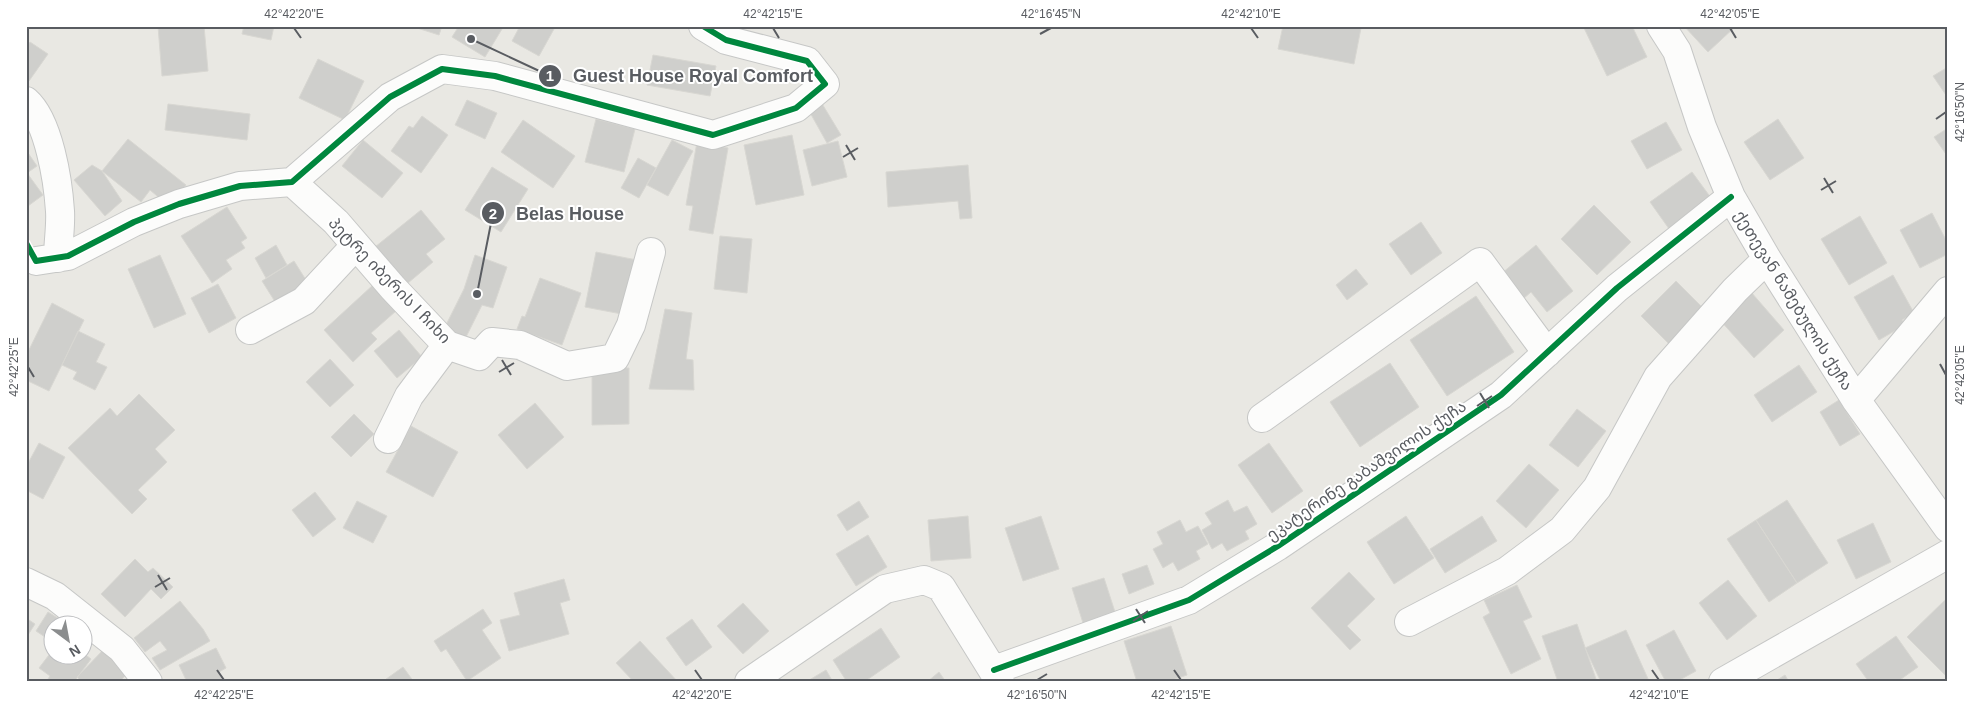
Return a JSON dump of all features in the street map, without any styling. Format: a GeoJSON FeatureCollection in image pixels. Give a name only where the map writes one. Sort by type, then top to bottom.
{"type":"FeatureCollection","features":[{"type":"Feature","properties":{"kind":"street"},"geometry":{"type":"LineString","coordinates":[[36,259],[68,256],[134,222],[179,204],[240,186],[292,182],[390,97],[442,70],[495,76],[713,135],[796,108],[825,84],[807,61],[726,40],[703,26]]}},
{"type":"Feature","properties":{"kind":"street","name":"ქეთევან წამებულის ქუჩა"},"geometry":{"type":"LineString","coordinates":[[1661,26],[1677,51],[1702,128],[1731,197],[1767,259],[1856,400],[1948,528]]}},
{"type":"Feature","properties":{"kind":"street"},"geometry":{"type":"LineString","coordinates":[[26,101],[35,109],[49,147],[60,212],[36,259]]}},
{"type":"Feature","properties":{"kind":"street","name":"პეტრე იბერის I ჩიხი"},"geometry":{"type":"LineString","coordinates":[[292,182],[336,222],[355,246],[447,345],[479,356],[492,342],[520,345],[567,366],[614,358],[631,325],[651,252]]}},
{"type":"Feature","properties":{"kind":"street","name":"ეკატერინე გაბაშვილის ქუჩა"},"geometry":{"type":"LineString","coordinates":[[997,676],[1189,600],[1278,546],[1501,395],[1617,288],[1731,197]]}},
{"type":"Feature","properties":{"kind":"street"},"geometry":{"type":"LineString","coordinates":[[250,330],[304,301],[355,246]]}},
{"type":"Feature","properties":{"kind":"street"},"geometry":{"type":"LineString","coordinates":[[1409,622],[1507,572],[1562,530],[1597,488],[1658,377],[1767,259]]}},
{"type":"Feature","properties":{"kind":"street"},"geometry":{"type":"LineString","coordinates":[[1262,418],[1480,262],[1547,353]]}},
{"type":"Feature","properties":{"kind":"street"},"geometry":{"type":"LineString","coordinates":[[1856,400],[1948,291]]}},
{"type":"Feature","properties":{"kind":"street"},"geometry":{"type":"LineString","coordinates":[[388,439],[409,396],[447,345]]}},
{"type":"Feature","properties":{"kind":"street"},"geometry":{"type":"LineString","coordinates":[[1723,682],[1948,554]]}},
{"type":"Feature","properties":{"kind":"street"},"geometry":{"type":"LineString","coordinates":[[749,682],[885,590],[924,580],[941,588],[997,676]]}},
{"type":"Feature","properties":{"kind":"street"},"geometry":{"type":"LineString","coordinates":[[26,582],[55,596],[122,649],[148,682]]}},
{"type":"Feature","properties":{"kind":"building"},"geometry":{"type":"Polygon","coordinates":[[[158,26],[204,26],[208,71],[162,76],[158,26]]]}},
{"type":"Feature","properties":{"kind":"building"},"geometry":{"type":"Polygon","coordinates":[[[244,26],[274,26],[271,40],[242,34],[244,26]]]}},
{"type":"Feature","properties":{"kind":"building"},"geometry":{"type":"Polygon","coordinates":[[[411,26],[442,26],[439,35],[411,26]]]}},
{"type":"Feature","properties":{"kind":"building"},"geometry":{"type":"Polygon","coordinates":[[[459,26],[498,26],[502,29],[485,57],[452,37],[459,26]]]}},
{"type":"Feature","properties":{"kind":"building"},"geometry":{"type":"Polygon","coordinates":[[[520,26],[549,26],[554,29],[539,56],[512,41],[520,26]]]}},
{"type":"Feature","properties":{"kind":"building"},"geometry":{"type":"Polygon","coordinates":[[[1283,26],[1361,28],[1354,64],[1278,49],[1283,26]]]}},
{"type":"Feature","properties":{"kind":"building"},"geometry":{"type":"Polygon","coordinates":[[[1588,26],[1632,26],[1647,57],[1607,76],[1584,28],[1588,26]]]}},
{"type":"Feature","properties":{"kind":"building"},"geometry":{"type":"Polygon","coordinates":[[[1684,26],[1736,26],[1708,52],[1684,26]]]}},
{"type":"Feature","properties":{"kind":"building"},"geometry":{"type":"Polygon","coordinates":[[[30,42],[48,54],[29,81],[26,79],[26,47],[30,42]]]}},
{"type":"Feature","properties":{"kind":"building"},"geometry":{"type":"Polygon","coordinates":[[[653,55],[716,66],[710,96],[647,85],[653,55]]]}},
{"type":"Feature","properties":{"kind":"building"},"geometry":{"type":"Polygon","coordinates":[[[318,59],[364,81],[345,120],[299,98],[318,59]]]}},
{"type":"Feature","properties":{"kind":"building"},"geometry":{"type":"Polygon","coordinates":[[[1948,67],[1948,98],[1933,76],[1948,67]]]}},
{"type":"Feature","properties":{"kind":"building"},"geometry":{"type":"Polygon","coordinates":[[[467,100],[497,113],[485,139],[455,125],[467,100]]]}},
{"type":"Feature","properties":{"kind":"building"},"geometry":{"type":"Polygon","coordinates":[[[821,102],[841,135],[827,143],[808,109],[821,102]]]}},
{"type":"Feature","properties":{"kind":"building"},"geometry":{"type":"Polygon","coordinates":[[[168,104],[250,114],[247,140],[165,130],[168,104]]]}},
{"type":"Feature","properties":{"kind":"building"},"geometry":{"type":"Polygon","coordinates":[[[422,116],[448,135],[421,173],[391,151],[409,126],[413,128],[422,116]]]}},
{"type":"Feature","properties":{"kind":"building"},"geometry":{"type":"Polygon","coordinates":[[[596,119],[635,129],[624,172],[585,162],[596,119]]]}},
{"type":"Feature","properties":{"kind":"building"},"geometry":{"type":"Polygon","coordinates":[[[1778,119],[1804,158],[1770,180],[1744,142],[1778,119]]]}},
{"type":"Feature","properties":{"kind":"building"},"geometry":{"type":"Polygon","coordinates":[[[523,120],[575,156],[553,188],[501,152],[523,120]]]}},
{"type":"Feature","properties":{"kind":"building"},"geometry":{"type":"Polygon","coordinates":[[[1666,122],[1682,150],[1647,169],[1631,141],[1666,122]]]}},
{"type":"Feature","properties":{"kind":"building"},"geometry":{"type":"Polygon","coordinates":[[[1948,128],[1948,157],[1934,137],[1948,128]]]}},
{"type":"Feature","properties":{"kind":"building"},"geometry":{"type":"Polygon","coordinates":[[[792,135],[804,195],[756,205],[744,145],[792,135]]]}},
{"type":"Feature","properties":{"kind":"building"},"geometry":{"type":"Polygon","coordinates":[[[128,139],[186,185],[177,197],[170,192],[163,201],[150,190],[141,202],[102,171],[128,139]]]}},
{"type":"Feature","properties":{"kind":"building"},"geometry":{"type":"Polygon","coordinates":[[[363,140],[403,173],[382,198],[342,166],[363,140]]]}},
{"type":"Feature","properties":{"kind":"building"},"geometry":{"type":"Polygon","coordinates":[[[672,140],[693,151],[668,196],[647,185],[672,140]]]}},
{"type":"Feature","properties":{"kind":"building"},"geometry":{"type":"Polygon","coordinates":[[[838,141],[847,177],[812,186],[803,150],[838,141]]]}},
{"type":"Feature","properties":{"kind":"building"},"geometry":{"type":"Polygon","coordinates":[[[697,142],[728,148],[713,234],[689,230],[693,206],[686,205],[697,142]]]}},
{"type":"Feature","properties":{"kind":"building"},"geometry":{"type":"Polygon","coordinates":[[[26,150],[37,166],[27,173],[43,195],[28,206],[26,150]]]}},
{"type":"Feature","properties":{"kind":"building"},"geometry":{"type":"Polygon","coordinates":[[[638,158],[656,168],[639,198],[621,188],[638,158]]]}},
{"type":"Feature","properties":{"kind":"building"},"geometry":{"type":"Polygon","coordinates":[[[92,165],[102,171],[122,201],[105,216],[74,180],[92,165]]]}},
{"type":"Feature","properties":{"kind":"building"},"geometry":{"type":"Polygon","coordinates":[[[968,165],[972,218],[960,219],[958,201],[888,207],[886,172],[968,165]]]}},
{"type":"Feature","properties":{"kind":"building"},"geometry":{"type":"Polygon","coordinates":[[[492,167],[528,189],[501,232],[465,210],[492,167]]]}},
{"type":"Feature","properties":{"kind":"building"},"geometry":{"type":"Polygon","coordinates":[[[1692,172],[1714,202],[1672,233],[1650,202],[1692,172]]]}},
{"type":"Feature","properties":{"kind":"building"},"geometry":{"type":"Polygon","coordinates":[[[1594,205],[1631,242],[1597,275],[1561,239],[1594,205]]]}},
{"type":"Feature","properties":{"kind":"building"},"geometry":{"type":"Polygon","coordinates":[[[227,207],[247,238],[241,242],[245,248],[226,260],[232,269],[212,283],[181,236],[227,207]]]}},
{"type":"Feature","properties":{"kind":"building"},"geometry":{"type":"Polygon","coordinates":[[[421,210],[445,239],[426,254],[433,262],[408,283],[375,247],[421,210]]]}},
{"type":"Feature","properties":{"kind":"building"},"geometry":{"type":"Polygon","coordinates":[[[1932,213],[1948,244],[1948,254],[1920,268],[1900,230],[1932,213]]]}},
{"type":"Feature","properties":{"kind":"building"},"geometry":{"type":"Polygon","coordinates":[[[1860,216],[1887,263],[1849,285],[1821,239],[1860,216]]]}},
{"type":"Feature","properties":{"kind":"building"},"geometry":{"type":"Polygon","coordinates":[[[1421,222],[1442,253],[1411,275],[1389,244],[1421,222]]]}},
{"type":"Feature","properties":{"kind":"building"},"geometry":{"type":"Polygon","coordinates":[[[720,236],[752,239],[747,293],[714,289],[720,236]]]}},
{"type":"Feature","properties":{"kind":"building"},"geometry":{"type":"Polygon","coordinates":[[[276,245],[287,265],[266,278],[255,258],[276,245]]]}},
{"type":"Feature","properties":{"kind":"building"},"geometry":{"type":"Polygon","coordinates":[[[1536,245],[1573,291],[1547,312],[1531,292],[1523,299],[1502,273],[1536,245]]]}},
{"type":"Feature","properties":{"kind":"building"},"geometry":{"type":"Polygon","coordinates":[[[596,252],[637,260],[627,315],[585,307],[596,252]]]}},
{"type":"Feature","properties":{"kind":"building"},"geometry":{"type":"Polygon","coordinates":[[[160,255],[186,314],[154,328],[128,269],[160,255]]]}},
{"type":"Feature","properties":{"kind":"building"},"geometry":{"type":"Polygon","coordinates":[[[475,255],[507,267],[493,308],[482,305],[465,339],[444,329],[464,289],[475,255]]]}},
{"type":"Feature","properties":{"kind":"building"},"geometry":{"type":"Polygon","coordinates":[[[294,261],[311,288],[279,308],[262,281],[294,261]]]}},
{"type":"Feature","properties":{"kind":"building"},"geometry":{"type":"Polygon","coordinates":[[[1356,269],[1368,284],[1347,300],[1336,285],[1356,269]]]}},
{"type":"Feature","properties":{"kind":"building"},"geometry":{"type":"Polygon","coordinates":[[[1893,275],[1914,313],[1902,320],[1905,325],[1879,340],[1854,297],[1893,275]]]}},
{"type":"Feature","properties":{"kind":"building"},"geometry":{"type":"Polygon","coordinates":[[[540,278],[581,293],[562,345],[517,329],[522,316],[525,317],[540,278]]]}},
{"type":"Feature","properties":{"kind":"building"},"geometry":{"type":"Polygon","coordinates":[[[1676,281],[1705,310],[1670,345],[1641,316],[1676,281]]]}},
{"type":"Feature","properties":{"kind":"building"},"geometry":{"type":"Polygon","coordinates":[[[218,284],[236,318],[209,333],[191,298],[218,284]]]}},
{"type":"Feature","properties":{"kind":"building"},"geometry":{"type":"Polygon","coordinates":[[[373,285],[396,311],[371,333],[377,339],[353,362],[324,330],[373,285]]]}},
{"type":"Feature","properties":{"kind":"building"},"geometry":{"type":"Polygon","coordinates":[[[1751,292],[1784,330],[1754,358],[1719,319],[1751,292]]]}},
{"type":"Feature","properties":{"kind":"building"},"geometry":{"type":"Polygon","coordinates":[[[1476,296],[1514,352],[1447,396],[1410,340],[1476,296]]]}},
{"type":"Feature","properties":{"kind":"building"},"geometry":{"type":"Polygon","coordinates":[[[52,303],[84,320],[49,391],[26,380],[26,356],[52,303]]]}},
{"type":"Feature","properties":{"kind":"building"},"geometry":{"type":"Polygon","coordinates":[[[665,309],[692,313],[686,359],[693,360],[694,390],[649,389],[665,309]]]}},
{"type":"Feature","properties":{"kind":"building"},"geometry":{"type":"Polygon","coordinates":[[[399,330],[422,357],[397,378],[374,351],[399,330]]]}},
{"type":"Feature","properties":{"kind":"building"},"geometry":{"type":"Polygon","coordinates":[[[78,331],[105,344],[96,362],[107,367],[95,390],[73,379],[77,372],[62,365],[78,331]]]}},
{"type":"Feature","properties":{"kind":"building"},"geometry":{"type":"Polygon","coordinates":[[[330,359],[354,385],[330,407],[306,382],[330,359]]]}},
{"type":"Feature","properties":{"kind":"building"},"geometry":{"type":"Polygon","coordinates":[[[1390,363],[1419,407],[1360,447],[1330,402],[1390,363]]]}},
{"type":"Feature","properties":{"kind":"building"},"geometry":{"type":"Polygon","coordinates":[[[1799,365],[1817,392],[1772,422],[1754,395],[1799,365]]]}},
{"type":"Feature","properties":{"kind":"building"},"geometry":{"type":"Polygon","coordinates":[[[592,368],[629,368],[629,424],[592,425],[592,368]]]}},
{"type":"Feature","properties":{"kind":"building"},"geometry":{"type":"Polygon","coordinates":[[[139,394],[175,430],[155,449],[167,462],[138,490],[147,499],[132,514],[68,448],[110,408],[117,416],[139,394]]]}},
{"type":"Feature","properties":{"kind":"building"},"geometry":{"type":"Polygon","coordinates":[[[1839,400],[1860,434],[1840,446],[1820,412],[1839,400]]]}},
{"type":"Feature","properties":{"kind":"building"},"geometry":{"type":"Polygon","coordinates":[[[535,403],[564,437],[527,469],[498,435],[535,403]]]}},
{"type":"Feature","properties":{"kind":"building"},"geometry":{"type":"Polygon","coordinates":[[[1577,409],[1606,431],[1578,467],[1549,445],[1577,409]]]}},
{"type":"Feature","properties":{"kind":"building"},"geometry":{"type":"Polygon","coordinates":[[[354,414],[374,434],[351,457],[331,437],[354,414]]]}},
{"type":"Feature","properties":{"kind":"building"},"geometry":{"type":"Polygon","coordinates":[[[411,426],[458,452],[433,497],[386,472],[411,426]]]}},
{"type":"Feature","properties":{"kind":"building"},"geometry":{"type":"Polygon","coordinates":[[[39,443],[65,457],[43,499],[26,490],[26,467],[39,443]]]}},
{"type":"Feature","properties":{"kind":"building"},"geometry":{"type":"Polygon","coordinates":[[[1269,443],[1303,491],[1272,513],[1238,465],[1269,443]]]}},
{"type":"Feature","properties":{"kind":"building"},"geometry":{"type":"Polygon","coordinates":[[[1529,464],[1559,490],[1526,528],[1496,501],[1529,464]]]}},
{"type":"Feature","properties":{"kind":"building"},"geometry":{"type":"Polygon","coordinates":[[[315,492],[336,519],[313,537],[292,510],[315,492]]]}},
{"type":"Feature","properties":{"kind":"building"},"geometry":{"type":"Polygon","coordinates":[[[1228,500],[1234,512],[1247,506],[1257,524],[1245,531],[1249,539],[1227,551],[1222,543],[1212,549],[1202,530],[1212,524],[1205,513],[1228,500]]]}},
{"type":"Feature","properties":{"kind":"building"},"geometry":{"type":"Polygon","coordinates":[[[1787,500],[1828,563],[1797,583],[1756,520],[1787,500]]]}},
{"type":"Feature","properties":{"kind":"building"},"geometry":{"type":"Polygon","coordinates":[[[357,501],[387,516],[373,543],[343,528],[357,501]]]}},
{"type":"Feature","properties":{"kind":"building"},"geometry":{"type":"Polygon","coordinates":[[[859,501],[869,517],[847,531],[837,515],[859,501]]]}},
{"type":"Feature","properties":{"kind":"building"},"geometry":{"type":"Polygon","coordinates":[[[968,516],[971,558],[931,561],[928,520],[968,516]]]}},
{"type":"Feature","properties":{"kind":"building"},"geometry":{"type":"Polygon","coordinates":[[[1041,516],[1059,569],[1023,581],[1005,528],[1041,516]]]}},
{"type":"Feature","properties":{"kind":"building"},"geometry":{"type":"Polygon","coordinates":[[[1406,516],[1434,558],[1394,584],[1367,542],[1406,516]]]}},
{"type":"Feature","properties":{"kind":"building"},"geometry":{"type":"Polygon","coordinates":[[[1482,516],[1497,541],[1445,573],[1430,549],[1482,516]]]}},
{"type":"Feature","properties":{"kind":"building"},"geometry":{"type":"Polygon","coordinates":[[[1180,520],[1186,532],[1198,526],[1208,544],[1196,551],[1200,559],[1178,571],[1173,562],[1163,568],[1153,549],[1163,544],[1157,532],[1180,520]]]}},
{"type":"Feature","properties":{"kind":"building"},"geometry":{"type":"Polygon","coordinates":[[[1756,520],[1797,583],[1769,602],[1727,539],[1756,520]]]}},
{"type":"Feature","properties":{"kind":"building"},"geometry":{"type":"Polygon","coordinates":[[[1873,523],[1891,562],[1856,579],[1837,540],[1873,523]]]}},
{"type":"Feature","properties":{"kind":"building"},"geometry":{"type":"Polygon","coordinates":[[[868,535],[887,567],[856,586],[836,554],[868,535]]]}},
{"type":"Feature","properties":{"kind":"building"},"geometry":{"type":"Polygon","coordinates":[[[135,559],[148,572],[153,568],[173,587],[161,599],[151,589],[125,617],[101,594],[135,559]]]}},
{"type":"Feature","properties":{"kind":"building"},"geometry":{"type":"Polygon","coordinates":[[[1147,565],[1154,584],[1129,594],[1122,574],[1147,565]]]}},
{"type":"Feature","properties":{"kind":"building"},"geometry":{"type":"Polygon","coordinates":[[[1349,572],[1375,599],[1347,626],[1361,640],[1350,650],[1311,608],[1349,572]]]}},
{"type":"Feature","properties":{"kind":"building"},"geometry":{"type":"Polygon","coordinates":[[[1104,578],[1115,612],[1083,623],[1072,588],[1104,578]]]}},
{"type":"Feature","properties":{"kind":"building"},"geometry":{"type":"Polygon","coordinates":[[[564,579],[570,600],[560,603],[569,634],[509,651],[500,620],[520,615],[514,593],[564,579]]]}},
{"type":"Feature","properties":{"kind":"building"},"geometry":{"type":"Polygon","coordinates":[[[1728,580],[1757,616],[1727,640],[1699,603],[1728,580]]]}},
{"type":"Feature","properties":{"kind":"building"},"geometry":{"type":"Polygon","coordinates":[[[1517,585],[1532,617],[1523,621],[1541,659],[1511,674],[1483,617],[1490,613],[1484,600],[1517,585]]]}},
{"type":"Feature","properties":{"kind":"building"},"geometry":{"type":"Polygon","coordinates":[[[1946,599],[1948,674],[1946,676],[1907,637],[1946,599]]]}},
{"type":"Feature","properties":{"kind":"building"},"geometry":{"type":"Polygon","coordinates":[[[180,601],[203,629],[210,641],[160,670],[152,658],[167,650],[160,641],[145,652],[134,638],[180,601]]]}},
{"type":"Feature","properties":{"kind":"building"},"geometry":{"type":"Polygon","coordinates":[[[743,603],[769,631],[743,654],[717,626],[743,603]]]}},
{"type":"Feature","properties":{"kind":"building"},"geometry":{"type":"Polygon","coordinates":[[[483,609],[492,623],[482,630],[501,658],[467,681],[446,649],[441,652],[434,641],[483,609]]]}},
{"type":"Feature","properties":{"kind":"building"},"geometry":{"type":"Polygon","coordinates":[[[48,612],[54,616],[45,616],[48,612]]]}},
{"type":"Feature","properties":{"kind":"building"},"geometry":{"type":"Polygon","coordinates":[[[26,618],[35,624],[26,638],[26,618]]]}},
{"type":"Feature","properties":{"kind":"building"},"geometry":{"type":"Polygon","coordinates":[[[692,619],[712,647],[686,666],[666,638],[692,619]]]}},
{"type":"Feature","properties":{"kind":"building"},"geometry":{"type":"Polygon","coordinates":[[[42,622],[42,635],[36,631],[42,622]]]}},
{"type":"Feature","properties":{"kind":"building"},"geometry":{"type":"Polygon","coordinates":[[[1577,624],[1597,682],[1558,682],[1542,636],[1577,624]]]}},
{"type":"Feature","properties":{"kind":"building"},"geometry":{"type":"Polygon","coordinates":[[[1171,626],[1187,675],[1166,682],[1137,682],[1124,641],[1171,626]]]}},
{"type":"Feature","properties":{"kind":"building"},"geometry":{"type":"Polygon","coordinates":[[[881,628],[900,657],[864,682],[847,682],[833,660],[881,628]]]}},
{"type":"Feature","properties":{"kind":"building"},"geometry":{"type":"Polygon","coordinates":[[[1626,630],[1649,681],[1601,682],[1585,648],[1626,630]]]}},
{"type":"Feature","properties":{"kind":"building"},"geometry":{"type":"Polygon","coordinates":[[[1674,630],[1696,671],[1676,682],[1666,682],[1646,645],[1674,630]]]}},
{"type":"Feature","properties":{"kind":"building"},"geometry":{"type":"Polygon","coordinates":[[[1896,636],[1918,667],[1897,682],[1869,682],[1856,664],[1896,636]]]}},
{"type":"Feature","properties":{"kind":"building"},"geometry":{"type":"Polygon","coordinates":[[[640,641],[678,682],[634,682],[616,663],[640,641]]]}},
{"type":"Feature","properties":{"kind":"building"},"geometry":{"type":"Polygon","coordinates":[[[107,646],[131,670],[119,682],[82,682],[77,677],[88,666],[92,666],[92,662],[107,646]]]}},
{"type":"Feature","properties":{"kind":"building"},"geometry":{"type":"Polygon","coordinates":[[[216,648],[226,668],[219,672],[223,682],[187,682],[179,665],[216,648]]]}},
{"type":"Feature","properties":{"kind":"building"},"geometry":{"type":"Polygon","coordinates":[[[42,664],[42,666],[86,666],[74,682],[46,682],[50,676],[39,668],[42,664]]]}},
{"type":"Feature","properties":{"kind":"building"},"geometry":{"type":"Polygon","coordinates":[[[403,667],[414,682],[382,682],[403,667]]]}},
{"type":"Feature","properties":{"kind":"building"},"geometry":{"type":"Polygon","coordinates":[[[826,670],[833,682],[806,682],[826,670]]]}},
{"type":"Feature","properties":{"kind":"building"},"geometry":{"type":"Polygon","coordinates":[[[939,672],[946,682],[927,682],[939,672]]]}},
{"type":"Feature","properties":{"kind":"building"},"geometry":{"type":"Polygon","coordinates":[[[1785,675],[1789,682],[1774,682],[1785,675]]]}},
{"type":"Feature","properties":{"kind":"cycle path"},"geometry":{"type":"LineString","coordinates":[[26,243],[36,261],[68,256],[134,222],[179,204],[240,186],[292,182],[390,97],[442,69],[495,76],[713,135],[796,108],[825,84],[807,61],[726,40],[703,26]]}},
{"type":"Feature","properties":{"kind":"cycle path"},"geometry":{"type":"LineString","coordinates":[[994,670],[1189,600],[1278,546],[1501,395],[1617,288],[1731,197]]}},
{"type":"Feature","properties":{"kind":"place","name":"Guest House Royal Comfort"},"geometry":{"type":"Point","coordinates":[471,39]}},
{"type":"Feature","properties":{"kind":"place","name":"Belas House"},"geometry":{"type":"Point","coordinates":[477,294]}}]}
